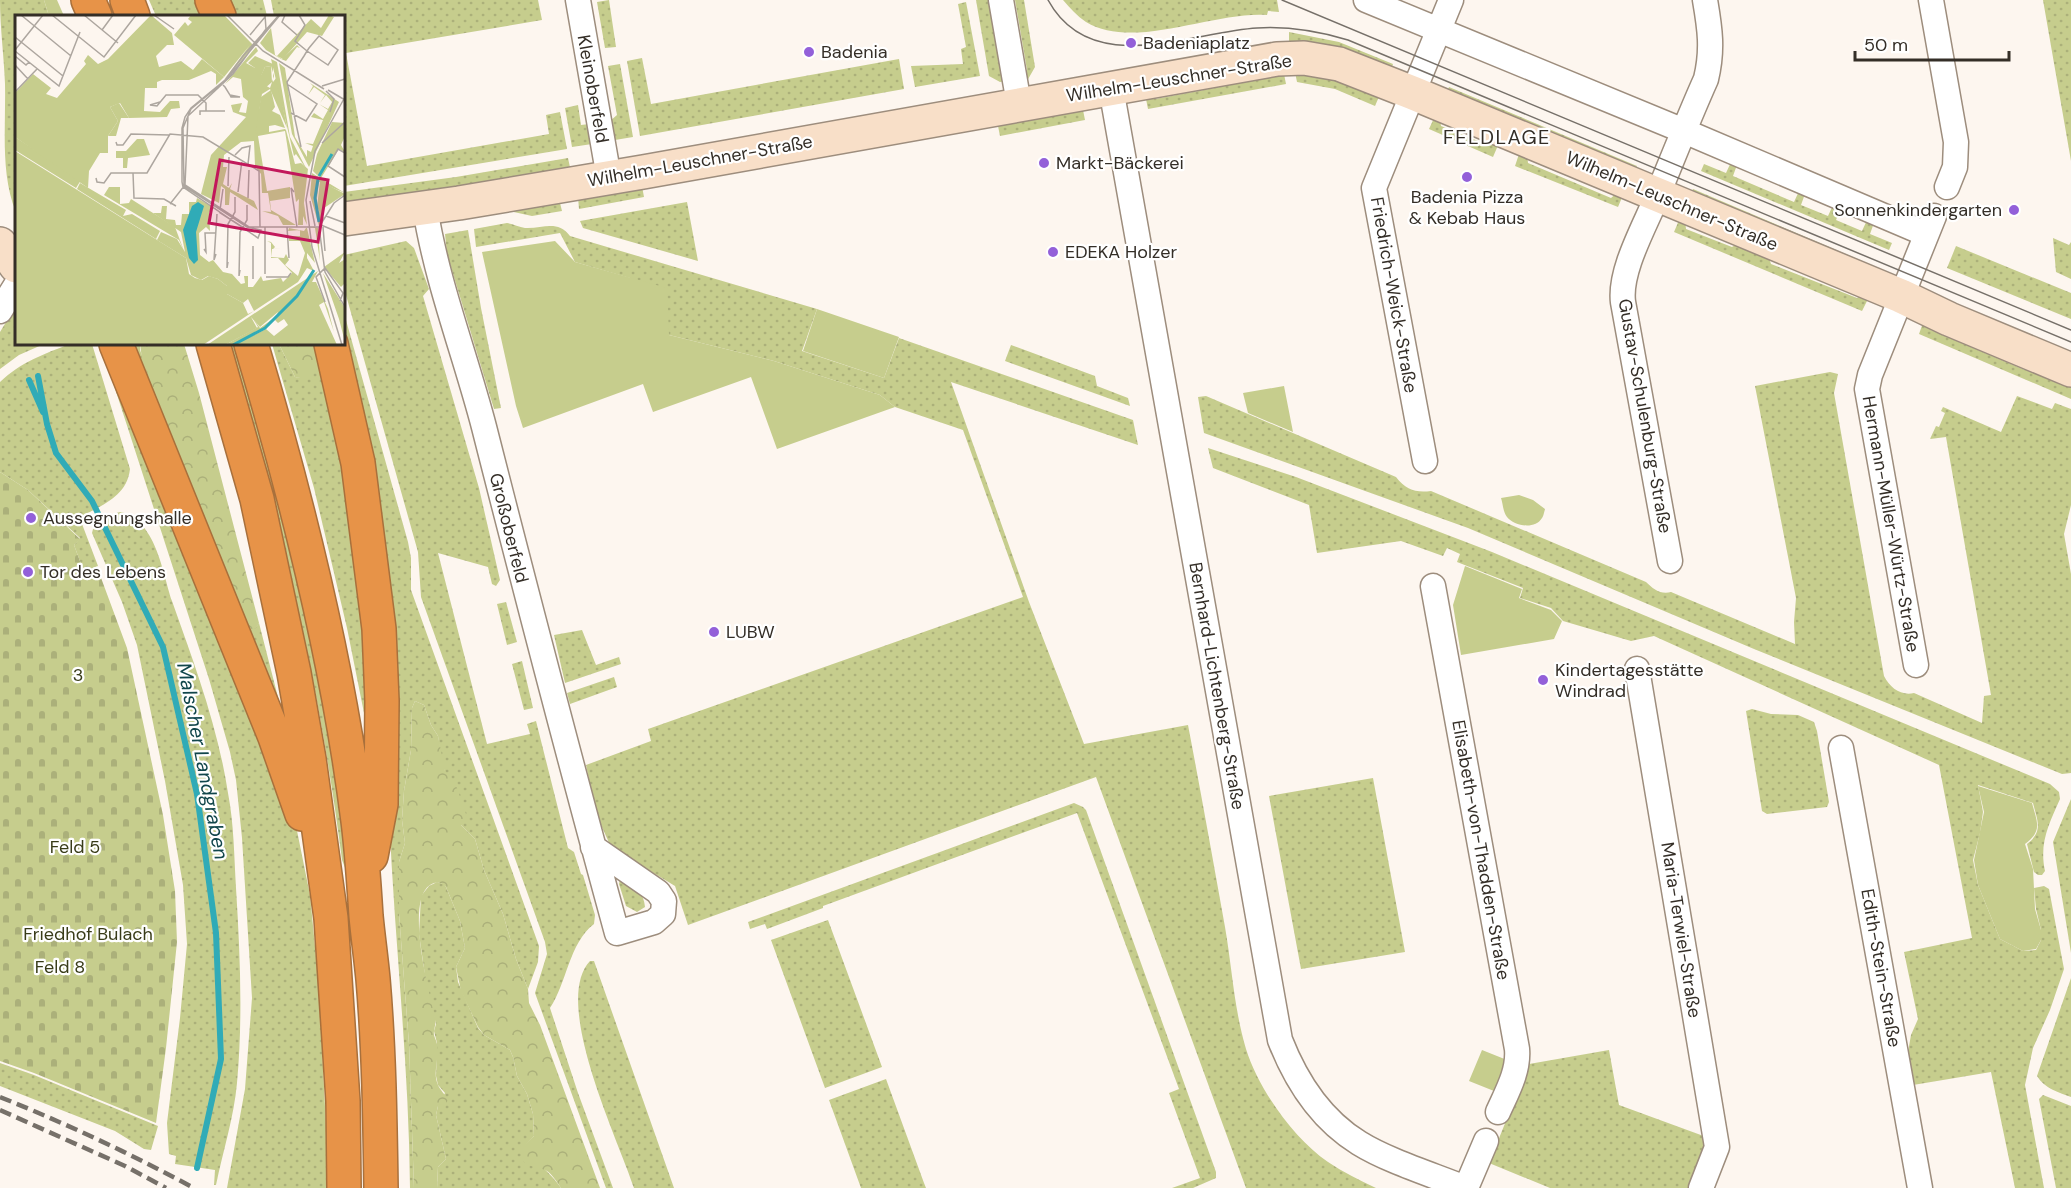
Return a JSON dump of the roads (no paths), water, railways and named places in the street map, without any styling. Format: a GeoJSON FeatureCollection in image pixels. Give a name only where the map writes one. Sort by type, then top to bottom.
{"type":"FeatureCollection","features":[{"type":"Feature","properties":{"kind":"highway"},"geometry":{"type":"LineString","coordinates":[[88,0],[94,15]]}},
{"type":"Feature","properties":{"kind":"highway"},"geometry":{"type":"LineString","coordinates":[[127,0],[133,15]]}},
{"type":"Feature","properties":{"kind":"highway"},"geometry":{"type":"LineString","coordinates":[[212,0],[219,15]]}},
{"type":"Feature","properties":{"kind":"highway"},"geometry":{"type":"LineString","coordinates":[[116,345],[275,737],[325,881]]}},
{"type":"Feature","properties":{"kind":"highway"},"geometry":{"type":"LineString","coordinates":[[213,345],[257,499],[304,729],[331,918],[343,1101],[344,1188]]}},
{"type":"Feature","properties":{"kind":"highway"},"geometry":{"type":"LineString","coordinates":[[251,345],[291,489],[333,665],[347,744],[365,881],[373,980],[381,1188]]}},
{"type":"Feature","properties":{"kind":"highway"},"geometry":{"type":"LineString","coordinates":[[331,345],[358,463],[379,629],[382,701],[381,804],[365,881]]}},
{"type":"Feature","properties":{"kind":"street","name":"Kleinoberfeld"},"geometry":{"type":"LineString","coordinates":[[578,0],[609,178]]}},
{"type":"Feature","properties":{"kind":"street"},"geometry":{"type":"LineString","coordinates":[[1001,0],[1019,104]]}},
{"type":"Feature","properties":{"kind":"street"},"geometry":{"type":"LineString","coordinates":[[1366,0],[1684,131]]}},
{"type":"Feature","properties":{"kind":"street","name":"Friedrich-Weick-Straße"},"geometry":{"type":"LineString","coordinates":[[1425,461],[1374,188],[1451,0]]}},
{"type":"Feature","properties":{"kind":"street","name":"Gustav-Schulenburg-Straße"},"geometry":{"type":"LineString","coordinates":[[1670,561],[1622,295],[1627,270],[1706,79],[1711,57],[1710,30],[1705,0]]}},
{"type":"Feature","properties":{"kind":"street"},"geometry":{"type":"LineString","coordinates":[[1931,0],[1956,142],[1955,167],[1947,187]]}},
{"type":"Feature","properties":{"kind":"street","name":"Wilhelm-Leuschner-Straße"},"geometry":{"type":"LineString","coordinates":[[345,219],[609,178],[1277,59],[1304,58],[1339,64],[1413,93],[1901,296],[1949,319],[2071,370]]}},
{"type":"Feature","properties":{"kind":"street","name":"Bernhard-Lichtenberg-Straße"},"geometry":{"type":"LineString","coordinates":[[1111,88],[1280,1040],[1303,1089],[1330,1121],[1359,1143],[1465,1188]]}},
{"type":"Feature","properties":{"kind":"street","name":"Hermann-Müller-Würtz-Straße"},"geometry":{"type":"LineString","coordinates":[[1684,131],[1930,225],[1870,375],[1867,396],[1916,665]]}},
{"type":"Feature","properties":{"kind":"street","name":"Großoberfeld"},"geometry":{"type":"LineString","coordinates":[[425,208],[431,243],[483,424],[593,847]]}},
{"type":"Feature","properties":{"kind":"street"},"geometry":{"type":"LineString","coordinates":[[0,244],[15,265]]}},
{"type":"Feature","properties":{"kind":"street"},"geometry":{"type":"LineString","coordinates":[[0,311],[15,287]]}},
{"type":"Feature","properties":{"kind":"street","name":"Elisabeth-von-Thadden-Straße"},"geometry":{"type":"LineString","coordinates":[[1433,586],[1517,1048],[1518,1061],[1498,1112]]}},
{"type":"Feature","properties":{"kind":"street","name":"Maria-Terwiel-Straße"},"geometry":{"type":"LineString","coordinates":[[1637,669],[1718,1148],[1701,1188]]}},
{"type":"Feature","properties":{"kind":"street","name":"Edith-Stein-Straße"},"geometry":{"type":"LineString","coordinates":[[1841,748],[1920,1188]]}},
{"type":"Feature","properties":{"kind":"street"},"geometry":{"type":"LineString","coordinates":[[1465,1188],[1486,1141]]}},
{"type":"Feature","properties":{"kind":"waterway","name":"Malscher Landgraben"},"geometry":{"type":"LineString","coordinates":[[38,376],[47,424],[56,453],[92,501],[163,647],[197,794],[216,933],[221,1059],[197,1168]]}},
{"type":"Feature","properties":{"kind":"waterway","name":"Malscher Landgraben"},"geometry":{"type":"LineString","coordinates":[[29,380],[43,412]]}},
{"type":"Feature","properties":{"kind":"tram line"},"geometry":{"type":"LineString","coordinates":[[1048,0],[1067,24],[1089,38],[1115,45],[1172,42],[1257,28],[1303,30],[1348,40],[2071,342]]}},
{"type":"Feature","properties":{"kind":"tram line"},"geometry":{"type":"LineString","coordinates":[[1282,0],[2071,330]]}},
{"type":"Feature","properties":{"kind":"railway"},"geometry":{"type":"LineString","coordinates":[[0,1097],[98,1140],[194,1188]]}},
{"type":"Feature","properties":{"kind":"railway"},"geometry":{"type":"LineString","coordinates":[[0,1110],[125,1166],[166,1188]]}},
{"type":"Feature","properties":{"kind":"place","name":"Badeniaplatz"},"geometry":{"type":"Point","coordinates":[1131,43]}},
{"type":"Feature","properties":{"kind":"place","name":"Badenia"},"geometry":{"type":"Point","coordinates":[809,52]}},
{"type":"Feature","properties":{"kind":"place","name":"Markt-Bäckerei"},"geometry":{"type":"Point","coordinates":[1044,163]}},
{"type":"Feature","properties":{"kind":"place","name":"Badenia Pizza & Kebab Haus"},"geometry":{"type":"Point","coordinates":[1467,177]}},
{"type":"Feature","properties":{"kind":"place","name":"Sonnenkindergarten"},"geometry":{"type":"Point","coordinates":[2014,210]}},
{"type":"Feature","properties":{"kind":"place","name":"EDEKA Holzer"},"geometry":{"type":"Point","coordinates":[1053,252]}},
{"type":"Feature","properties":{"kind":"place","name":"Aussegnungshalle"},"geometry":{"type":"Point","coordinates":[31,518]}},
{"type":"Feature","properties":{"kind":"place","name":"Tor des Lebens"},"geometry":{"type":"Point","coordinates":[28,572]}},
{"type":"Feature","properties":{"kind":"place","name":"LUBW"},"geometry":{"type":"Point","coordinates":[714,632]}},
{"type":"Feature","properties":{"kind":"place","name":"Kindertagesstätte Windrad"},"geometry":{"type":"Point","coordinates":[1543,680]}},
{"type":"Feature","properties":{"kind":"district","name":"FELDLAGE"},"geometry":{"type":"Point","coordinates":[1497,137]}},
{"type":"Feature","properties":{"kind":"park label","name":"3"},"geometry":{"type":"Point","coordinates":[78,675]}},
{"type":"Feature","properties":{"kind":"park label","name":"Feld 5"},"geometry":{"type":"Point","coordinates":[75,847]}},
{"type":"Feature","properties":{"kind":"park label","name":"Friedhof Bulach"},"geometry":{"type":"Point","coordinates":[88,934]}},
{"type":"Feature","properties":{"kind":"park label","name":"Feld 8"},"geometry":{"type":"Point","coordinates":[60,967]}}]}
